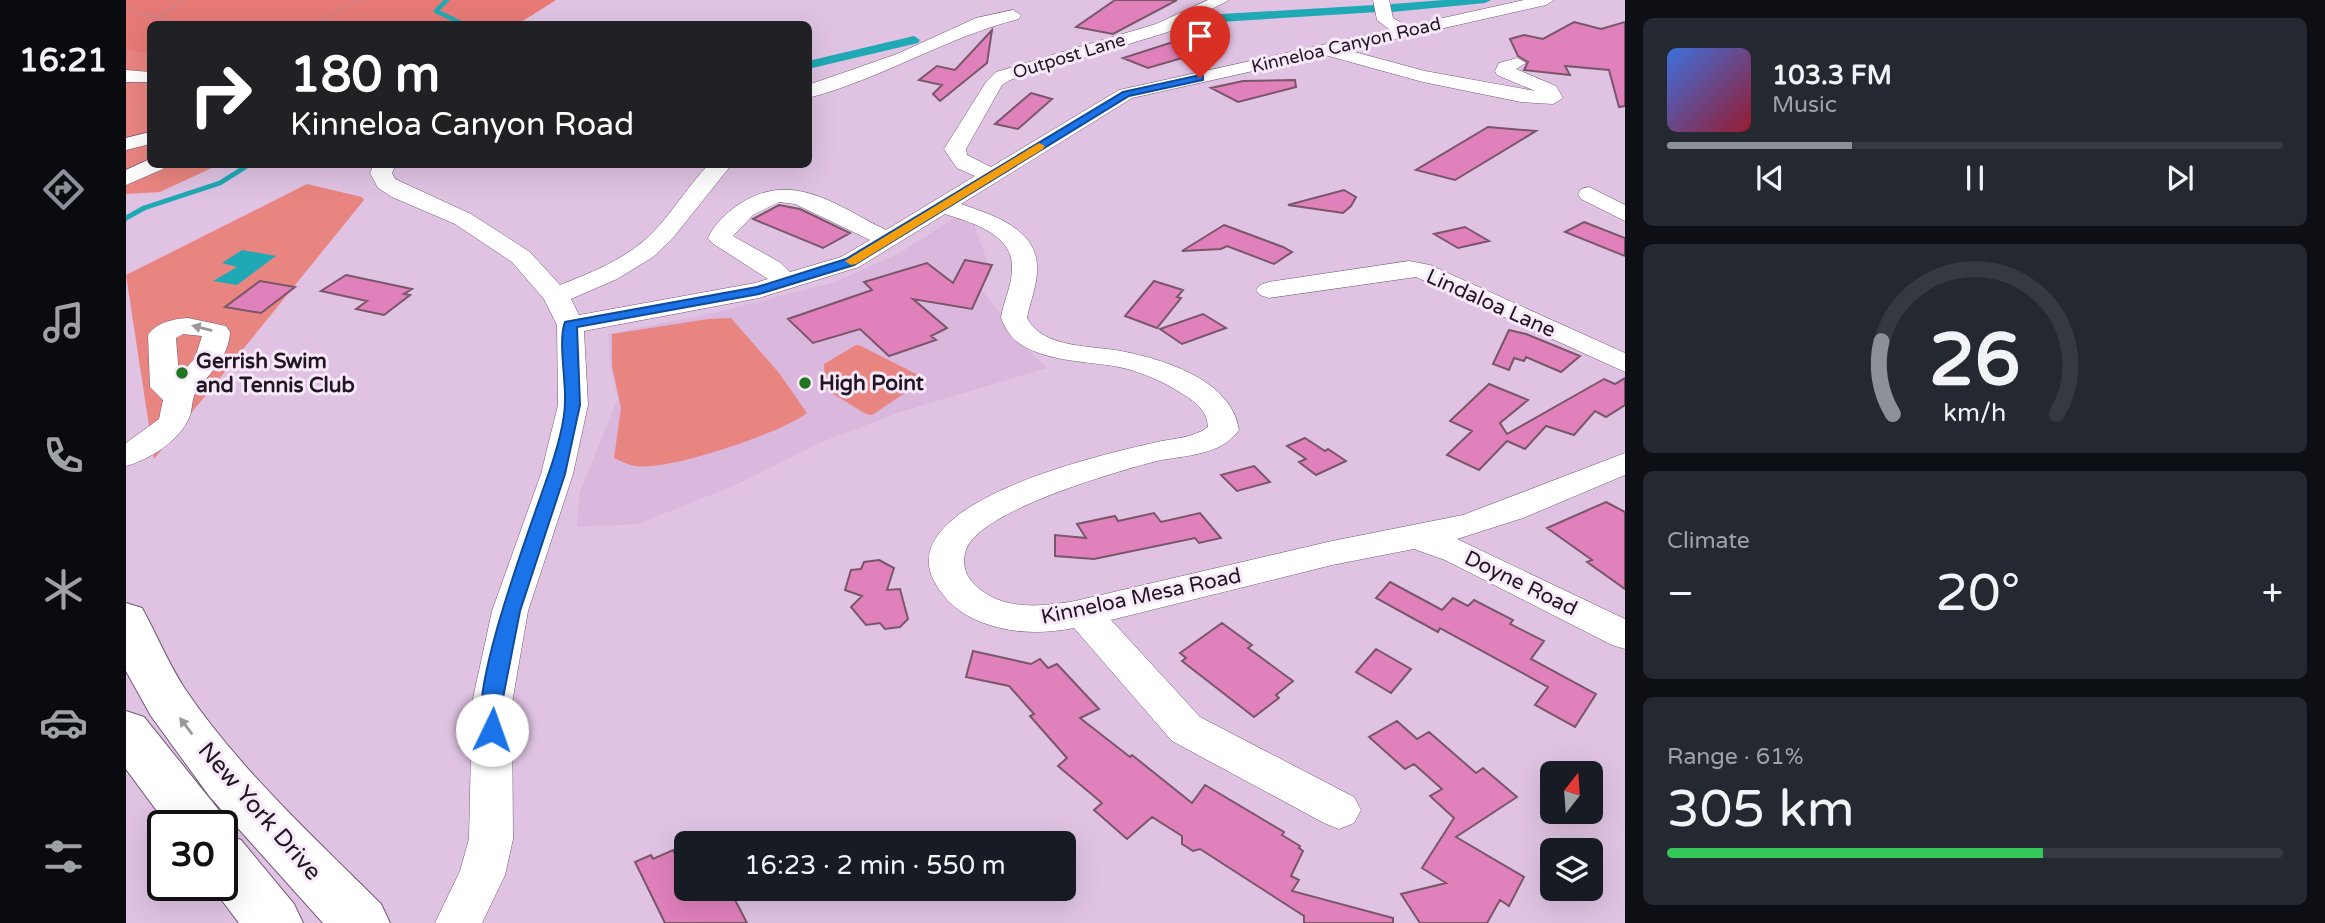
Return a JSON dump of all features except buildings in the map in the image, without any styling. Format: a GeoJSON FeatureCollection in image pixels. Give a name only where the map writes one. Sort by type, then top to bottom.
{"type":"FeatureCollection","features":[{"type":"Feature","properties":{"kind":"main road","name":"New York Drive"},"geometry":{"type":"LineString","coordinates":[[126,620],[136,648],[174,709],[239,795],[361,923]]}},
{"type":"Feature","properties":{"kind":"main road"},"geometry":{"type":"LineString","coordinates":[[126,731],[186,810]]}},
{"type":"Feature","properties":{"kind":"main road"},"geometry":{"type":"LineString","coordinates":[[238,877],[274,923]]}},
{"type":"Feature","properties":{"kind":"street","name":"Outpost Lane"},"geometry":{"type":"LineString","coordinates":[[992,175],[964,164],[958,159],[955,149],[995,82],[1003,76],[1162,28],[1221,0]]}},
{"type":"Feature","properties":{"kind":"street"},"geometry":{"type":"LineString","coordinates":[[1381,0],[1385,20],[1404,31]]}},
{"type":"Feature","properties":{"kind":"street","name":"Kinneloa Canyon Road"},"geometry":{"type":"LineString","coordinates":[[570,325],[759,290],[850,262],[1126,94],[1546,0]]}},
{"type":"Feature","properties":{"kind":"street"},"geometry":{"type":"LineString","coordinates":[[812,91],[904,58],[982,22],[1013,15]]}},
{"type":"Feature","properties":{"kind":"street"},"geometry":{"type":"LineString","coordinates":[[1323,50],[1423,76],[1521,96],[1553,98],[1549,90],[1504,71],[1505,67],[1517,63]]}},
{"type":"Feature","properties":{"kind":"street"},"geometry":{"type":"LineString","coordinates":[[126,76],[147,77]]}},
{"type":"Feature","properties":{"kind":"street"},"geometry":{"type":"LineString","coordinates":[[126,144],[147,139]]}},
{"type":"Feature","properties":{"kind":"street"},"geometry":{"type":"LineString","coordinates":[[126,178],[147,168]]}},
{"type":"Feature","properties":{"kind":"street"},"geometry":{"type":"LineString","coordinates":[[383,168],[381,173],[386,183],[400,192],[463,219],[520,257],[556,296],[570,325],[573,405],[557,474],[510,611],[492,703],[491,839],[482,875],[458,923]]}},
{"type":"Feature","properties":{"kind":"street"},"geometry":{"type":"LineString","coordinates":[[556,296],[631,263],[656,242],[700,186],[718,168]]}},
{"type":"Feature","properties":{"kind":"street"},"geometry":{"type":"LineString","coordinates":[[1589,194],[1625,214]]}},
{"type":"Feature","properties":{"kind":"street"},"geometry":{"type":"LineString","coordinates":[[785,282],[772,268],[723,242],[721,233],[756,204],[780,195],[803,199],[887,239]]}},
{"type":"Feature","properties":{"kind":"street","name":"Kinneloa Mesa Road"},"geometry":{"type":"LineString","coordinates":[[942,205],[997,226],[1016,242],[1025,262],[1014,318],[1022,332],[1052,348],[1141,365],[1193,388],[1219,407],[1223,414],[1224,430],[1210,440],[1104,467],[1037,489],[983,515],[962,530],[950,545],[947,569],[951,581],[960,593],[989,612],[1023,619],[1082,612],[1354,548],[1475,523],[1625,463]]}},
{"type":"Feature","properties":{"kind":"street","name":"Lindaloa Lane"},"geometry":{"type":"LineString","coordinates":[[1269,290],[1409,269],[1421,270],[1625,364]]}},
{"type":"Feature","properties":{"kind":"street"},"geometry":{"type":"LineString","coordinates":[[126,456],[152,441],[174,419],[178,398]]}},
{"type":"Feature","properties":{"kind":"street","name":"Doyne Road"},"geometry":{"type":"LineString","coordinates":[[1415,536],[1457,552],[1625,635]]}},
{"type":"Feature","properties":{"kind":"street"},"geometry":{"type":"LineString","coordinates":[[1082,612],[1185,729],[1339,810]]}},
{"type":"Feature","properties":{"kind":"path"},"geometry":{"type":"LineString","coordinates":[[156,17],[186,0]]}},
{"type":"Feature","properties":{"kind":"path"},"geometry":{"type":"LineString","coordinates":[[320,21],[345,6],[363,0]]}},
{"type":"Feature","properties":{"kind":"path"},"geometry":{"type":"LineString","coordinates":[[126,6],[144,15],[171,21]]}},
{"type":"Feature","properties":{"kind":"shaded area"},"geometry":{"type":"Polygon","coordinates":[[[126,0],[147,21],[147,168],[212,168],[160,192],[126,194],[126,0]]]}},
{"type":"Feature","properties":{"kind":"shaded area"},"geometry":{"type":"Polygon","coordinates":[[[126,0],[556,0],[523,21],[147,21],[147,52],[126,49],[126,0]]]}},
{"type":"Feature","properties":{"kind":"shaded area","name":"Gerrish Swim and Tennis Club"},"geometry":{"type":"Polygon","coordinates":[[[307,184],[362,197],[364,200],[154,459],[126,275],[307,184]]]}},
{"type":"Feature","properties":{"kind":"shaded area","name":"High Point"},"geometry":{"type":"Polygon","coordinates":[[[954,218],[974,225],[990,268],[981,289],[1028,349],[1047,368],[900,412],[822,442],[738,484],[638,524],[577,527],[580,492],[618,398],[610,365],[608,334],[722,311],[835,282],[900,253],[954,218]]]}},
{"type":"Feature","properties":{"kind":"shaded area"},"geometry":{"type":"Polygon","coordinates":[[[242,250],[276,256],[237,285],[213,281],[237,267],[222,263],[242,250]]]}},
{"type":"Feature","properties":{"kind":"shaded area"},"geometry":{"type":"Polygon","coordinates":[[[731,318],[779,373],[807,413],[774,431],[750,440],[672,463],[635,466],[614,458],[621,408],[612,366],[612,334],[731,318]]]}},
{"type":"Feature","properties":{"kind":"shaded area"},"geometry":{"type":"Polygon","coordinates":[[[856,345],[926,379],[872,415],[866,414],[825,389],[824,364],[856,345]]]}},
{"type":"Feature","properties":{"kind":"waterway"},"geometry":{"type":"LineString","coordinates":[[447,0],[436,11],[457,21]]}},
{"type":"Feature","properties":{"kind":"waterway"},"geometry":{"type":"LineString","coordinates":[[1392,8],[1485,0]]}},
{"type":"Feature","properties":{"kind":"waterway"},"geometry":{"type":"LineString","coordinates":[[1188,20],[1374,9]]}},
{"type":"Feature","properties":{"kind":"waterway"},"geometry":{"type":"LineString","coordinates":[[812,64],[914,40]]}},
{"type":"Feature","properties":{"kind":"waterway"},"geometry":{"type":"LineString","coordinates":[[126,218],[144,208],[220,183],[244,168]]}},
{"type":"Feature","properties":{"kind":"slow traffic"},"geometry":{"type":"LineString","coordinates":[[851,261],[1039,146]]}},
{"type":"Feature","properties":{"kind":"place","name":"Gerrish Swim and Tennis Club"},"geometry":{"type":"Point","coordinates":[182,373]}},
{"type":"Feature","properties":{"kind":"place","name":"High Point"},"geometry":{"type":"Point","coordinates":[805,383]}},
{"type":"Feature","properties":{"kind":"route"},"geometry":{"type":"LineString","coordinates":[[492,730],[492,703],[510,611],[557,474],[573,405],[570,325],[759,290],[850,262],[1126,94],[1200,78]]}}]}
